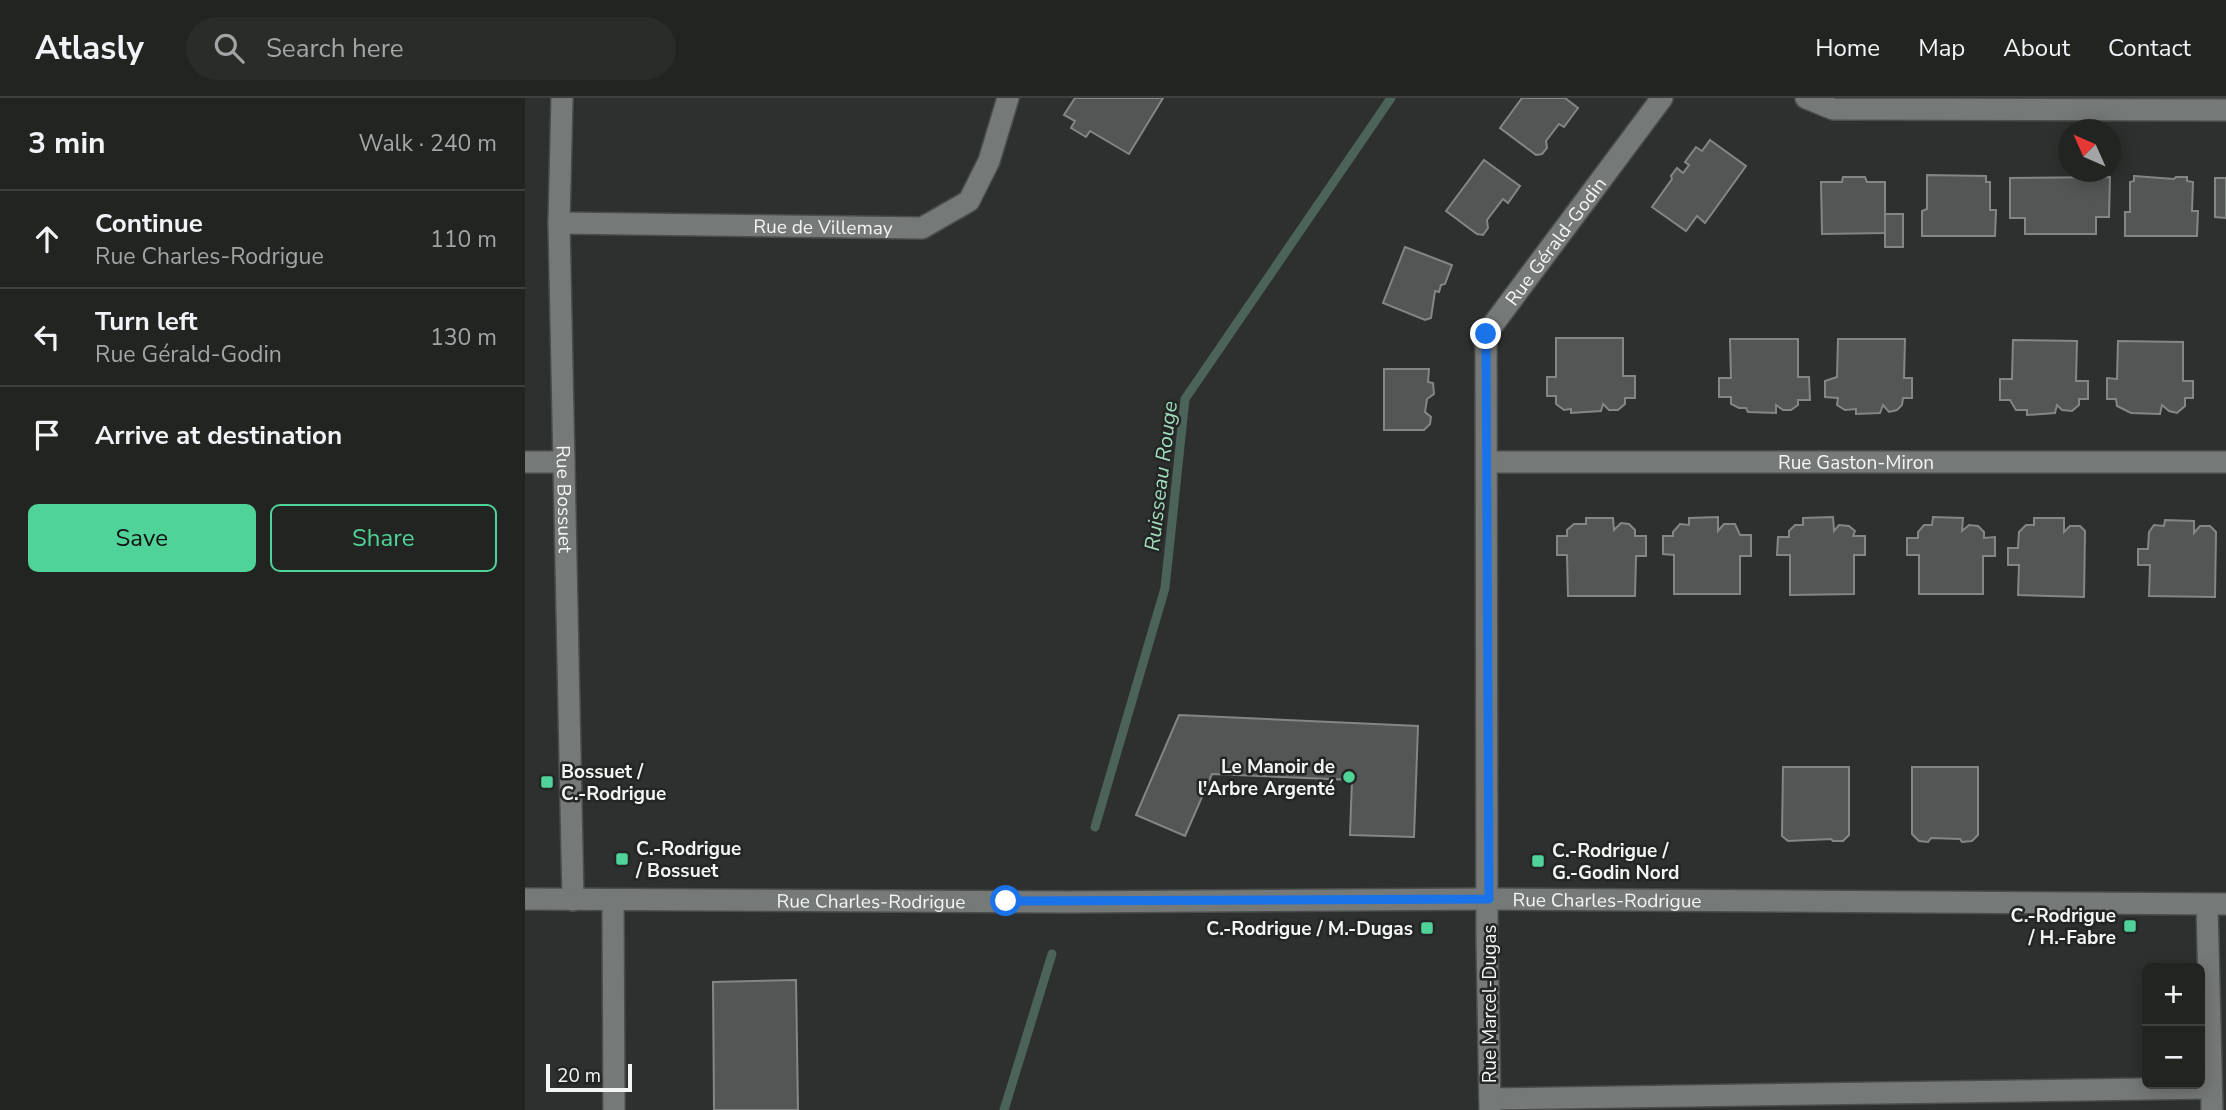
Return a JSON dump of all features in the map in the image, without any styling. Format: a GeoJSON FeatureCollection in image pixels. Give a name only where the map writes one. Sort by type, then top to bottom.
{"type":"FeatureCollection","features":[{"type":"Feature","properties":{"kind":"street","name":"Rue Bossuet"},"geometry":{"type":"LineString","coordinates":[[562,98],[559,223],[573,900]]}},
{"type":"Feature","properties":{"kind":"street","name":"Rue de Villemay"},"geometry":{"type":"LineString","coordinates":[[559,223],[922,228],[969,201],[989,161],[1008,98]]}},
{"type":"Feature","properties":{"kind":"street","name":"Rue Gérald-Godin"},"geometry":{"type":"LineString","coordinates":[[1489,899],[1486,334],[1661,98]]}},
{"type":"Feature","properties":{"kind":"street"},"geometry":{"type":"LineString","coordinates":[[1806,98],[1833,109],[2226,110]]}},
{"type":"Feature","properties":{"kind":"street"},"geometry":{"type":"LineString","coordinates":[[525,462],[564,462]]}},
{"type":"Feature","properties":{"kind":"street","name":"Rue Gaston-Miron"},"geometry":{"type":"LineString","coordinates":[[1487,462],[2226,462]]}},
{"type":"Feature","properties":{"kind":"street","name":"Rue Charles-Rodrigue"},"geometry":{"type":"LineString","coordinates":[[525,899],[1082,902],[1489,899],[2217,904]]}},
{"type":"Feature","properties":{"kind":"street","name":"Rue Marcel-Dugas"},"geometry":{"type":"LineString","coordinates":[[1489,899],[1490,1104]]}},
{"type":"Feature","properties":{"kind":"street"},"geometry":{"type":"LineString","coordinates":[[613,900],[614,1110]]}},
{"type":"Feature","properties":{"kind":"street"},"geometry":{"type":"LineString","coordinates":[[2212,1110],[2210,1088],[2217,904]]}},
{"type":"Feature","properties":{"kind":"street"},"geometry":{"type":"LineString","coordinates":[[1490,1104],[2210,1088]]}},
{"type":"Feature","properties":{"kind":"building"},"geometry":{"type":"Polygon","coordinates":[[[1075,98],[1163,98],[1129,154],[1090,131],[1086,137],[1071,128],[1075,121],[1064,115],[1075,98]]]}},
{"type":"Feature","properties":{"kind":"building"},"geometry":{"type":"Polygon","coordinates":[[[1522,98],[1565,98],[1578,108],[1564,127],[1559,124],[1546,141],[1547,148],[1542,154],[1536,155],[1500,128],[1522,98]]]}},
{"type":"Feature","properties":{"kind":"building"},"geometry":{"type":"Polygon","coordinates":[[[1710,140],[1746,166],[1705,223],[1697,216],[1686,231],[1652,207],[1677,168],[1683,173],[1689,165],[1685,162],[1696,147],[1702,151],[1710,140]]]}},
{"type":"Feature","properties":{"kind":"building"},"geometry":{"type":"Polygon","coordinates":[[[1484,160],[1520,186],[1508,203],[1503,199],[1487,220],[1488,228],[1483,235],[1477,234],[1446,211],[1484,160]]]}},
{"type":"Feature","properties":{"kind":"building"},"geometry":{"type":"Polygon","coordinates":[[[1927,175],[1986,176],[1986,182],[1990,182],[1990,210],[1996,210],[1995,236],[1922,236],[1922,211],[1927,209],[1927,175]]]}},
{"type":"Feature","properties":{"kind":"building"},"geometry":{"type":"Polygon","coordinates":[[[2134,176],[2174,179],[2187,177],[2187,181],[2193,182],[2192,211],[2198,211],[2197,236],[2125,236],[2125,212],[2130,212],[2130,182],[2134,181],[2134,176]]]}},
{"type":"Feature","properties":{"kind":"building"},"geometry":{"type":"Polygon","coordinates":[[[1843,177],[1865,177],[1867,182],[1885,182],[1885,233],[1822,234],[1821,182],[1842,182],[1843,177]]]}},
{"type":"Feature","properties":{"kind":"building"},"geometry":{"type":"Polygon","coordinates":[[[2010,178],[2058,178],[2058,182],[2110,182],[2109,217],[2096,217],[2096,234],[2025,234],[2025,218],[2010,218],[2010,178]]]}},
{"type":"Feature","properties":{"kind":"building"},"geometry":{"type":"Polygon","coordinates":[[[2215,178],[2226,178],[2226,218],[2215,217],[2215,178]]]}},
{"type":"Feature","properties":{"kind":"building"},"geometry":{"type":"Polygon","coordinates":[[[1885,214],[1903,214],[1903,247],[1885,247],[1885,214]]]}},
{"type":"Feature","properties":{"kind":"building"},"geometry":{"type":"Polygon","coordinates":[[[1405,247],[1452,265],[1445,284],[1441,285],[1439,292],[1435,291],[1431,318],[1425,320],[1383,303],[1405,247]]]}},
{"type":"Feature","properties":{"kind":"building"},"geometry":{"type":"Polygon","coordinates":[[[1556,338],[1623,338],[1623,376],[1635,376],[1635,398],[1625,398],[1625,404],[1618,410],[1609,410],[1603,404],[1601,411],[1571,413],[1571,409],[1564,410],[1556,404],[1556,396],[1547,396],[1547,377],[1556,377],[1556,338]]]}},
{"type":"Feature","properties":{"kind":"building"},"geometry":{"type":"Polygon","coordinates":[[[1730,339],[1798,339],[1798,377],[1809,377],[1810,400],[1798,400],[1798,405],[1791,410],[1783,410],[1776,405],[1776,413],[1748,412],[1746,408],[1731,404],[1731,397],[1719,397],[1719,378],[1731,378],[1730,339]]]}},
{"type":"Feature","properties":{"kind":"building"},"geometry":{"type":"Polygon","coordinates":[[[1838,339],[1905,339],[1904,378],[1912,378],[1912,398],[1903,398],[1902,405],[1897,410],[1889,412],[1883,405],[1880,413],[1856,414],[1856,409],[1845,410],[1837,405],[1838,398],[1825,397],[1825,381],[1837,377],[1838,339]]]}},
{"type":"Feature","properties":{"kind":"building"},"geometry":{"type":"Polygon","coordinates":[[[2013,340],[2077,341],[2076,381],[2088,381],[2088,399],[2079,399],[2079,405],[2072,411],[2062,410],[2057,405],[2055,413],[2027,415],[2027,410],[2016,410],[2010,400],[2000,400],[2000,379],[2012,379],[2013,340]]]}},
{"type":"Feature","properties":{"kind":"building"},"geometry":{"type":"Polygon","coordinates":[[[2118,341],[2183,342],[2183,381],[2193,381],[2193,398],[2185,398],[2185,406],[2177,413],[2162,405],[2160,414],[2131,413],[2117,406],[2116,399],[2107,399],[2107,378],[2117,379],[2118,341]]]}},
{"type":"Feature","properties":{"kind":"building"},"geometry":{"type":"Polygon","coordinates":[[[1384,369],[1429,369],[1428,382],[1433,383],[1434,394],[1427,399],[1425,412],[1431,417],[1430,424],[1424,430],[1384,430],[1384,369]]]}},
{"type":"Feature","properties":{"kind":"building"},"geometry":{"type":"Polygon","coordinates":[[[1718,517],[1718,531],[1724,524],[1735,524],[1740,535],[1751,535],[1751,556],[1740,556],[1740,594],[1674,594],[1674,555],[1663,554],[1663,536],[1673,536],[1680,524],[1689,525],[1689,518],[1718,517]]]}},
{"type":"Feature","properties":{"kind":"building"},"geometry":{"type":"Polygon","coordinates":[[[1833,517],[1834,531],[1839,525],[1849,526],[1855,531],[1853,536],[1865,536],[1865,555],[1854,555],[1854,594],[1790,595],[1790,555],[1777,555],[1778,537],[1789,537],[1789,531],[1795,525],[1803,525],[1803,518],[1833,517]]]}},
{"type":"Feature","properties":{"kind":"building"},"geometry":{"type":"Polygon","coordinates":[[[1933,517],[1963,518],[1962,531],[1969,525],[1978,526],[1984,532],[1984,538],[1995,537],[1995,556],[1983,556],[1983,594],[1919,594],[1919,555],[1907,555],[1907,538],[1918,538],[1918,532],[1924,525],[1932,525],[1933,517]]]}},
{"type":"Feature","properties":{"kind":"building"},"geometry":{"type":"Polygon","coordinates":[[[1586,518],[1613,518],[1614,530],[1621,523],[1629,524],[1635,530],[1635,536],[1646,536],[1646,556],[1636,556],[1635,596],[1568,596],[1567,555],[1557,555],[1557,536],[1567,536],[1567,530],[1574,524],[1586,524],[1586,518]]]}},
{"type":"Feature","properties":{"kind":"building"},"geometry":{"type":"Polygon","coordinates":[[[2034,518],[2064,518],[2064,532],[2070,526],[2080,526],[2085,531],[2084,597],[2018,595],[2019,565],[2008,565],[2008,548],[2018,548],[2019,532],[2026,525],[2034,525],[2034,518]]]}},
{"type":"Feature","properties":{"kind":"building"},"geometry":{"type":"Polygon","coordinates":[[[2165,520],[2194,521],[2194,533],[2200,526],[2210,526],[2216,532],[2215,597],[2149,596],[2150,565],[2138,565],[2138,549],[2148,549],[2149,532],[2154,525],[2164,526],[2165,520]]]}},
{"type":"Feature","properties":{"kind":"building","name":"Le Manoir de l'Arbre Argenté"},"geometry":{"type":"Polygon","coordinates":[[[1179,715],[1418,726],[1414,837],[1350,835],[1352,780],[1212,774],[1185,836],[1136,815],[1179,715]]]}},
{"type":"Feature","properties":{"kind":"building"},"geometry":{"type":"Polygon","coordinates":[[[1783,767],[1849,767],[1849,835],[1843,841],[1788,841],[1782,836],[1783,767]]]}},
{"type":"Feature","properties":{"kind":"building"},"geometry":{"type":"Polygon","coordinates":[[[1912,767],[1978,767],[1978,835],[1972,841],[1931,838],[1928,842],[1919,841],[1912,834],[1912,767]]]}},
{"type":"Feature","properties":{"kind":"building"},"geometry":{"type":"Polygon","coordinates":[[[796,980],[798,1110],[714,1110],[713,982],[796,980]]]}},
{"type":"Feature","properties":{"kind":"waterway","name":"Ruisseau Rouge"},"geometry":{"type":"LineString","coordinates":[[1095,827],[1165,588],[1185,399],[1391,98]]}},
{"type":"Feature","properties":{"kind":"waterway","name":"Ruisseau Rouge"},"geometry":{"type":"LineString","coordinates":[[1004,1110],[1052,954]]}},
{"type":"Feature","properties":{"kind":"place","name":"Le Manoir de l'Arbre Argenté"},"geometry":{"type":"Point","coordinates":[1349,777]}},
{"type":"Feature","properties":{"kind":"place","name":"Bossuet / C.-Rodrigue"},"geometry":{"type":"Point","coordinates":[547,782]}},
{"type":"Feature","properties":{"kind":"place","name":"C.-Rodrigue / Bossuet"},"geometry":{"type":"Point","coordinates":[622,859]}},
{"type":"Feature","properties":{"kind":"place","name":"C.-Rodrigue / G.-Godin Nord"},"geometry":{"type":"Point","coordinates":[1538,861]}},
{"type":"Feature","properties":{"kind":"place","name":"C.-Rodrigue / H.-Fabre"},"geometry":{"type":"Point","coordinates":[2130,926]}},
{"type":"Feature","properties":{"kind":"place","name":"C.-Rodrigue / M.-Dugas"},"geometry":{"type":"Point","coordinates":[1427,928]}},
{"type":"Feature","properties":{"kind":"route"},"geometry":{"type":"LineString","coordinates":[[1006,901],[1489,899],[1486,334]]}}]}
